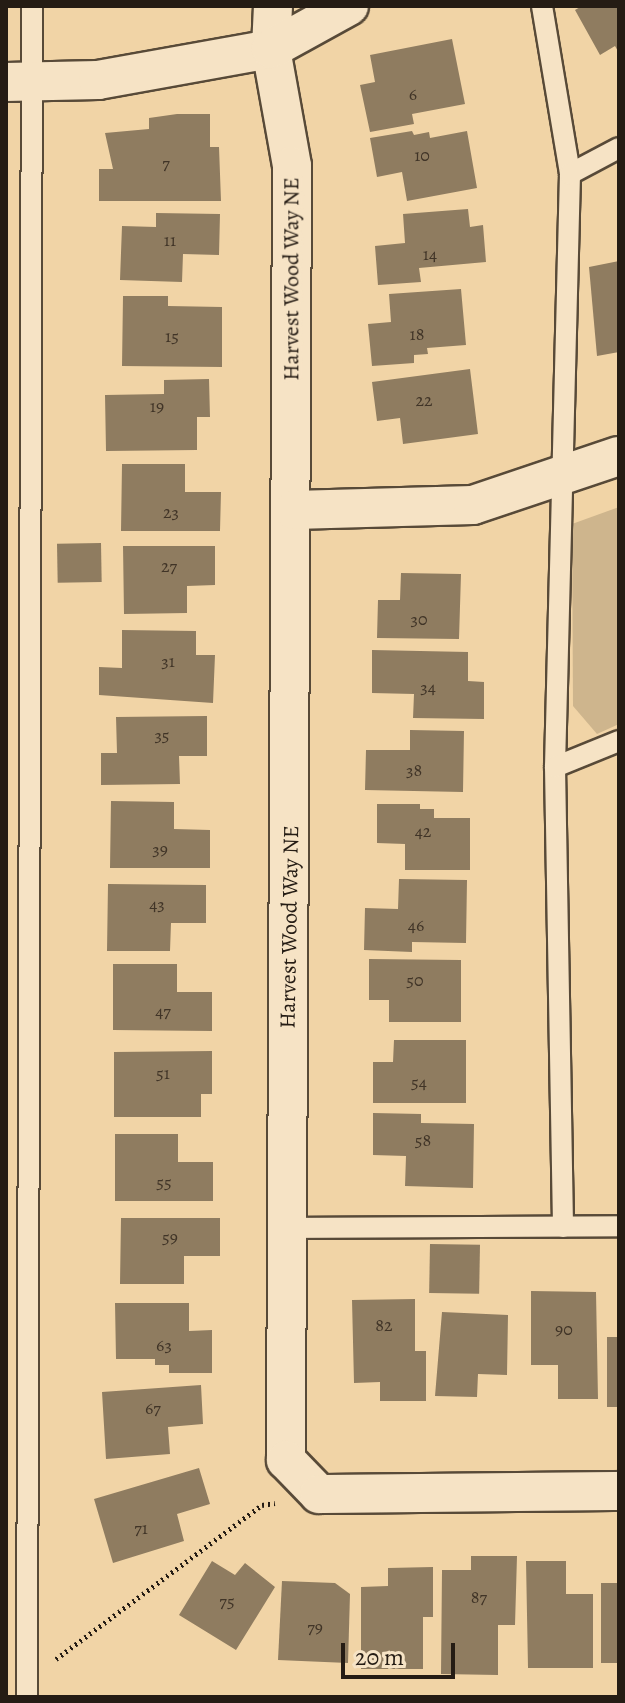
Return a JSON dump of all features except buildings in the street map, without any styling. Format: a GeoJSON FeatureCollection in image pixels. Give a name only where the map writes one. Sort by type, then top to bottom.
{"type":"FeatureCollection","features":[{"type":"Feature","properties":{"kind":"street","name":"Harvest Wood Way NE"},"geometry":{"type":"LineString","coordinates":[[273,6],[271,49],[292,166],[294,510],[286,1460],[319,1494]]}},
{"type":"Feature","properties":{"kind":"street"},"geometry":{"type":"LineString","coordinates":[[19,83],[98,80],[271,49],[349,6]]}},
{"type":"Feature","properties":{"kind":"street"},"geometry":{"type":"LineString","coordinates":[[294,510],[473,505],[560,479],[619,456]]}},
{"type":"Feature","properties":{"kind":"street"},"geometry":{"type":"LineString","coordinates":[[319,1494],[619,1491]]}},
{"type":"Feature","properties":{"kind":"lane"},"geometry":{"type":"LineString","coordinates":[[27,1687],[19,83],[32,6]]}},
{"type":"Feature","properties":{"kind":"lane"},"geometry":{"type":"LineString","coordinates":[[542,6],[570,174],[555,767],[563,1227]]}},
{"type":"Feature","properties":{"kind":"lane"},"geometry":{"type":"LineString","coordinates":[[570,174],[619,148]]}},
{"type":"Feature","properties":{"kind":"lane"},"geometry":{"type":"LineString","coordinates":[[555,767],[619,741]]}},
{"type":"Feature","properties":{"kind":"lane"},"geometry":{"type":"LineString","coordinates":[[287,1228],[619,1226]]}},
{"type":"Feature","properties":{"kind":"path"},"geometry":{"type":"LineString","coordinates":[[27,1687],[262,1505],[319,1494]]}},
{"type":"Feature","properties":{"kind":"shaded area"},"geometry":{"type":"Polygon","coordinates":[[[619,507],[619,724],[597,734],[573,706],[572,524],[619,507]]]}}]}
